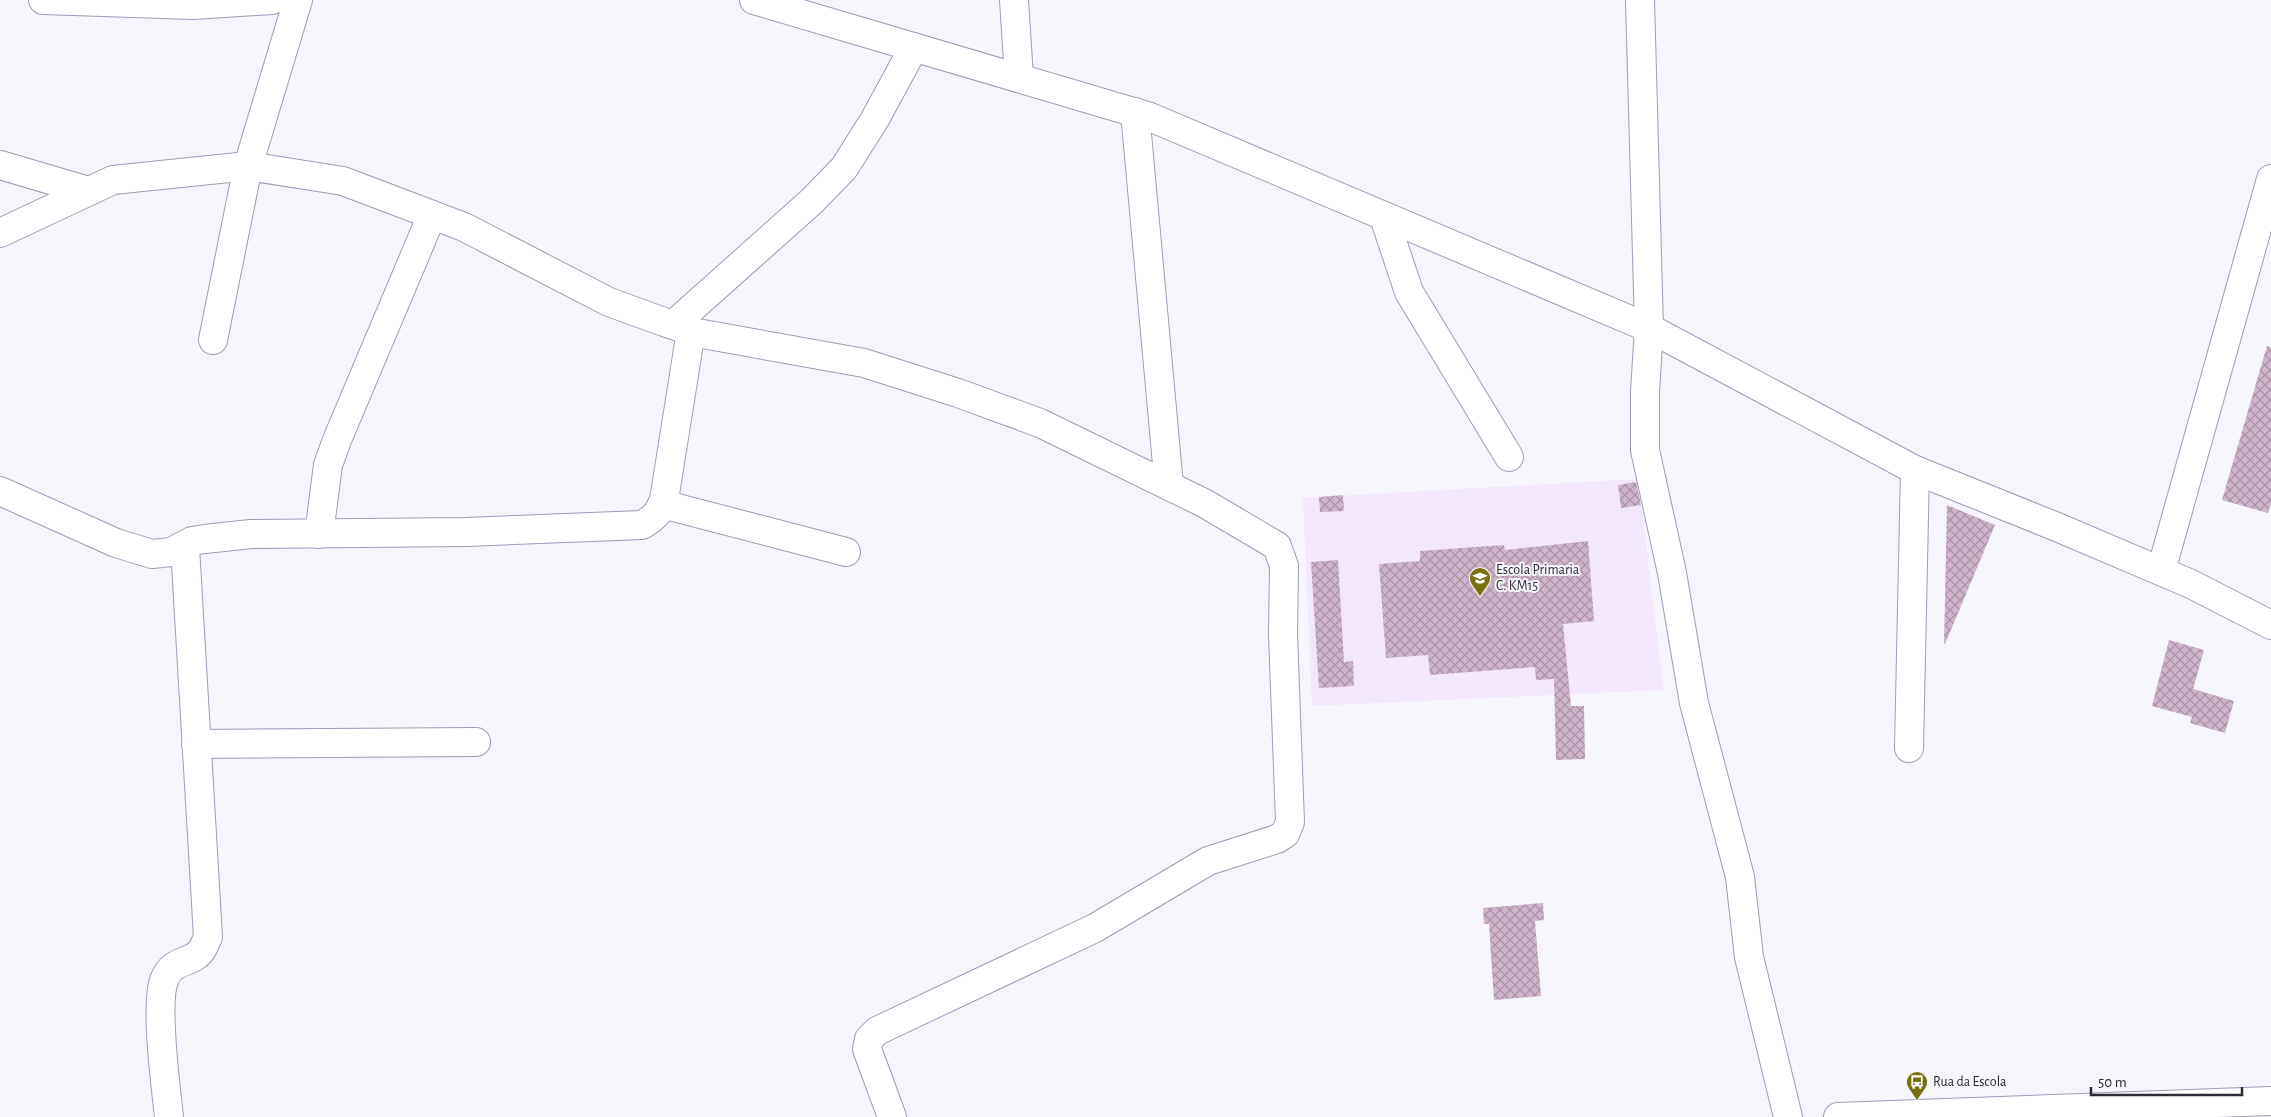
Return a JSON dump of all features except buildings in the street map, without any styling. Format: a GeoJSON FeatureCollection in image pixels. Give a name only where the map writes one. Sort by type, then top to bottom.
{"type":"FeatureCollection","features":[{"type":"Feature","properties":{"kind":"street"},"geometry":{"type":"LineString","coordinates":[[43,0],[193,5],[272,0]]}},
{"type":"Feature","properties":{"kind":"street"},"geometry":{"type":"LineString","coordinates":[[213,340],[248,166],[298,0]]}},
{"type":"Feature","properties":{"kind":"street"},"geometry":{"type":"LineString","coordinates":[[754,0],[1150,117],[1650,328],[1915,470],[2191,584],[2271,625]]}},
{"type":"Feature","properties":{"kind":"street"},"geometry":{"type":"LineString","coordinates":[[1014,0],[1019,77]]}},
{"type":"Feature","properties":{"kind":"street"},"geometry":{"type":"LineString","coordinates":[[1640,0],[1650,328],[1645,392],[1645,450],[1672,573],[1694,702],[1740,877],[1749,958],[1788,1117]]}},
{"type":"Feature","properties":{"kind":"street"},"geometry":{"type":"LineString","coordinates":[[0,491],[116,543],[152,554],[171,552],[184,547],[192,541],[251,534],[466,532],[642,525],[654,518],[662,504],[682,328],[844,168],[875,119],[914,47]]}},
{"type":"Feature","properties":{"kind":"street"},"geometry":{"type":"LineString","coordinates":[[1135,112],[1169,486]]}},
{"type":"Feature","properties":{"kind":"street"},"geometry":{"type":"LineString","coordinates":[[0,165],[88,191]]}},
{"type":"Feature","properties":{"kind":"street"},"geometry":{"type":"LineString","coordinates":[[0,233],[113,180],[248,166],[343,181],[464,227],[609,302],[682,328],[864,363],[958,393],[1040,423],[1169,486],[1264,537],[1277,546],[1284,566],[1283,634],[1290,822],[1285,834],[1277,839],[1208,861],[1095,928],[877,1031],[869,1039],[867,1049],[892,1117]]}},
{"type":"Feature","properties":{"kind":"street"},"geometry":{"type":"LineString","coordinates":[[2161,571],[2271,179]]}},
{"type":"Feature","properties":{"kind":"street"},"geometry":{"type":"LineString","coordinates":[[319,534],[328,465],[432,215]]}},
{"type":"Feature","properties":{"kind":"street"},"geometry":{"type":"LineString","coordinates":[[1384,217],[1409,292],[1509,457]]}},
{"type":"Feature","properties":{"kind":"street"},"geometry":{"type":"LineString","coordinates":[[1909,748],[1915,470]]}},
{"type":"Feature","properties":{"kind":"street"},"geometry":{"type":"LineString","coordinates":[[662,504],[846,552]]}},
{"type":"Feature","properties":{"kind":"street"},"geometry":{"type":"LineString","coordinates":[[168,1117],[161,1011],[161,996],[165,978],[174,965],[191,958],[201,951],[208,937],[184,547]]}},
{"type":"Feature","properties":{"kind":"street"},"geometry":{"type":"LineString","coordinates":[[196,744],[476,742]]}},
{"type":"Feature","properties":{"kind":"street"},"geometry":{"type":"LineString","coordinates":[[1838,1117],[2155,1111],[2271,1101]]}},
{"type":"Feature","properties":{"kind":"shaded area","name":"Escola Primaria C. KM15"},"geometry":{"type":"Polygon","coordinates":[[[1638,479],[1664,690],[1312,706],[1303,498],[1638,479]]]}},
{"type":"Feature","properties":{"kind":"place","name":"Escola Primaria C. KM15"},"geometry":{"type":"Point","coordinates":[1480,597]}},
{"type":"Feature","properties":{"kind":"place","name":"Rua da Escola"},"geometry":{"type":"Point","coordinates":[1917,1101]}}]}
